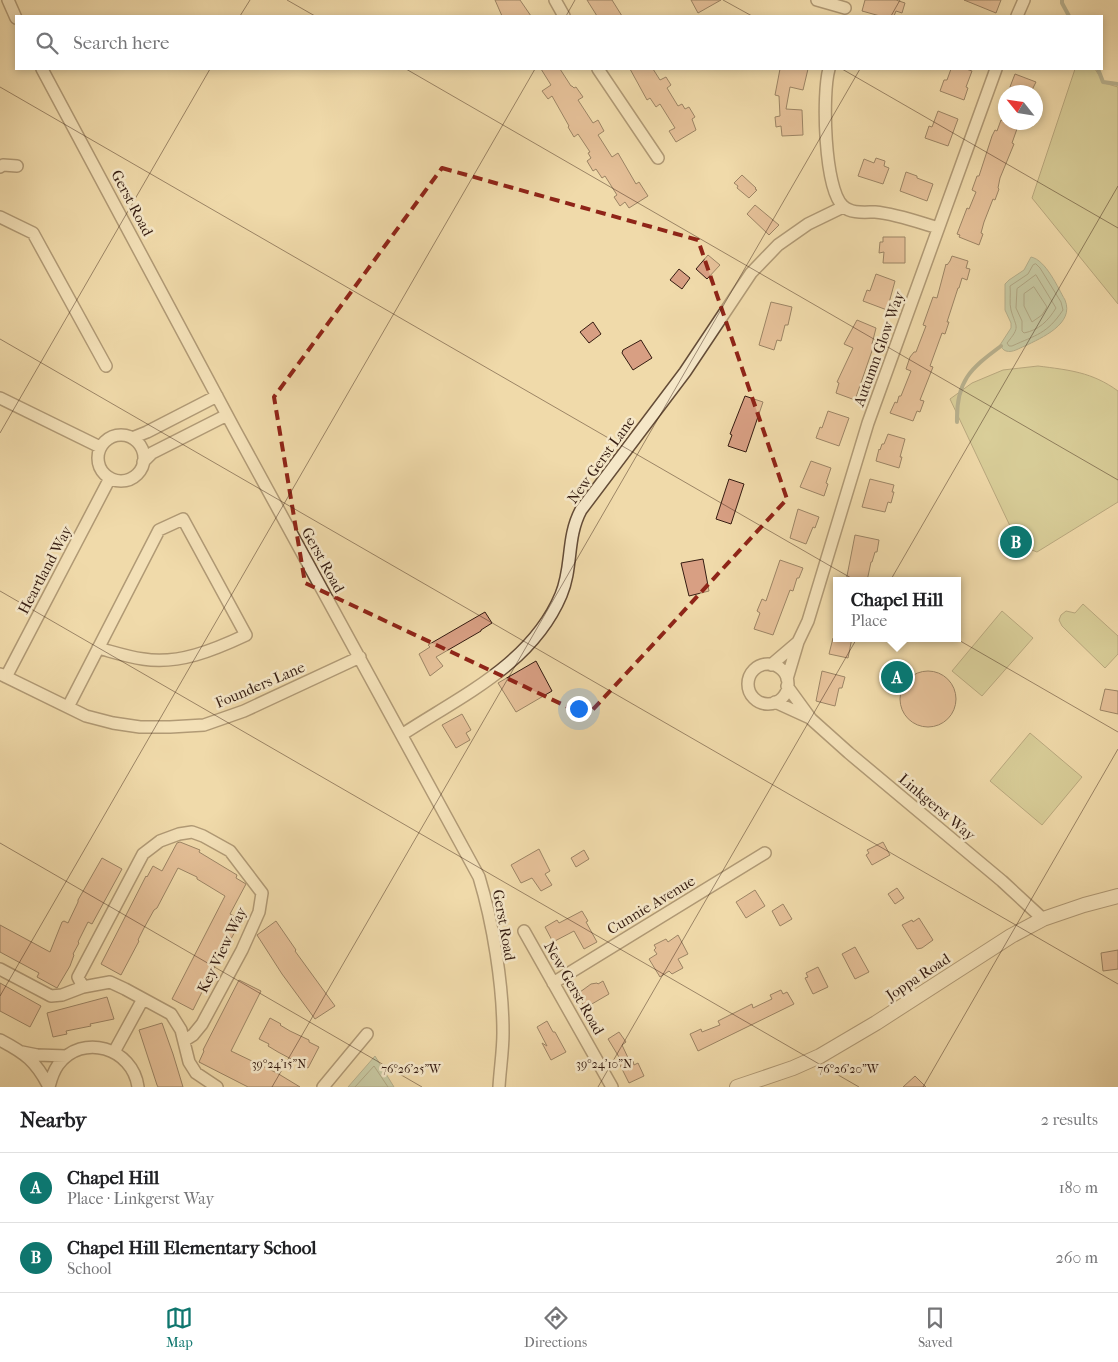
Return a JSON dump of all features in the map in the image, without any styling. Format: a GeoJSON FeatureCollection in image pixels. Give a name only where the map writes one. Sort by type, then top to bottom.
{"type":"FeatureCollection","features":[{"type":"Feature","properties":{"kind":"street"},"geometry":{"type":"LineString","coordinates":[[8,0],[15,16]]}},
{"type":"Feature","properties":{"kind":"street"},"geometry":{"type":"LineString","coordinates":[[555,0],[563,15]]}},
{"type":"Feature","properties":{"kind":"street"},"geometry":{"type":"LineString","coordinates":[[817,0],[845,8]]}},
{"type":"Feature","properties":{"kind":"street"},"geometry":{"type":"LineString","coordinates":[[1017,15],[1024,0]]}},
{"type":"Feature","properties":{"kind":"street","name":"Gerst Road"},"geometry":{"type":"LineString","coordinates":[[43,70],[227,415],[403,734],[479,877],[487,903],[496,955],[503,1030],[499,1087]]}},
{"type":"Feature","properties":{"kind":"street"},"geometry":{"type":"LineString","coordinates":[[599,70],[658,158]]}},
{"type":"Feature","properties":{"kind":"street"},"geometry":{"type":"LineString","coordinates":[[829,70],[824,107],[830,176],[831,184],[843,207],[857,212],[876,212],[900,216],[938,228]]}},
{"type":"Feature","properties":{"kind":"street","name":"Autumn Glow Way"},"geometry":{"type":"LineString","coordinates":[[787,682],[798,642],[808,621],[865,433],[996,70]]}},
{"type":"Feature","properties":{"kind":"street"},"geometry":{"type":"LineString","coordinates":[[0,167],[17,166]]}},
{"type":"Feature","properties":{"kind":"street","name":"New Gerst Lane"},"geometry":{"type":"LineString","coordinates":[[403,734],[497,674],[528,645],[544,624],[561,596],[569,568],[572,533],[581,510],[685,372],[752,274],[778,245],[808,224],[843,207]]}},
{"type":"Feature","properties":{"kind":"street"},"geometry":{"type":"LineString","coordinates":[[0,217],[33,233],[106,366]]}},
{"type":"Feature","properties":{"kind":"street"},"geometry":{"type":"LineString","coordinates":[[132,438],[217,396]]}},
{"type":"Feature","properties":{"kind":"street"},"geometry":{"type":"LineString","coordinates":[[0,398],[100,447]]}},
{"type":"Feature","properties":{"kind":"street"},"geometry":{"type":"LineString","coordinates":[[143,462],[142,448],[138,442],[125,435],[110,437],[100,447],[98,463],[101,470],[110,478],[121,481],[129,479],[136,475],[143,462],[152,454],[227,415]]}},
{"type":"Feature","properties":{"kind":"street","name":"Heartland Way"},"geometry":{"type":"LineString","coordinates":[[3,675],[110,478]]}},
{"type":"Feature","properties":{"kind":"street"},"geometry":{"type":"LineString","coordinates":[[68,707],[98,648],[159,530],[183,519],[246,635],[216,649],[171,661],[144,660],[98,648]]}},
{"type":"Feature","properties":{"kind":"street","name":"Autumn Glow Way"},"geometry":{"type":"LineString","coordinates":[[771,665],[798,642]]}},
{"type":"Feature","properties":{"kind":"street","name":"Founders Lane"},"geometry":{"type":"LineString","coordinates":[[3,675],[86,716],[140,727],[170,727],[204,725],[244,711],[360,657]]}},
{"type":"Feature","properties":{"kind":"street"},"geometry":{"type":"LineString","coordinates":[[765,664],[781,669],[787,682],[783,696],[769,704],[758,701],[748,687],[748,680],[754,670],[765,664]]}},
{"type":"Feature","properties":{"kind":"street","name":"Linkgerst Way"},"geometry":{"type":"LineString","coordinates":[[787,682],[812,719],[849,753],[1002,881],[1043,920]]}},
{"type":"Feature","properties":{"kind":"street","name":"Linkgerst Way"},"geometry":{"type":"LineString","coordinates":[[775,702],[812,719]]}},
{"type":"Feature","properties":{"kind":"street","name":"Key View Way"},"geometry":{"type":"LineString","coordinates":[[83,987],[78,977],[143,854],[160,841],[179,834],[192,832],[203,836],[230,851],[262,892],[259,912],[242,950],[202,1024],[193,1035],[184,1040]]}},
{"type":"Feature","properties":{"kind":"street","name":"Cunnie Avenue"},"geometry":{"type":"LineString","coordinates":[[553,983],[765,853]]}},
{"type":"Feature","properties":{"kind":"street","name":"Joppa Road"},"geometry":{"type":"LineString","coordinates":[[737,1087],[793,1068],[820,1056],[876,1023],[1012,936],[1043,920],[1084,905],[1118,896]]}},
{"type":"Feature","properties":{"kind":"street","name":"New Gerst Road"},"geometry":{"type":"LineString","coordinates":[[524,931],[612,1087]]}},
{"type":"Feature","properties":{"kind":"street"},"geometry":{"type":"LineString","coordinates":[[0,968],[51,996],[62,995],[83,987],[110,982],[171,1014],[181,1030],[189,1062],[196,1073],[217,1087]]}},
{"type":"Feature","properties":{"kind":"street"},"geometry":{"type":"LineString","coordinates":[[114,1052],[143,999]]}},
{"type":"Feature","properties":{"kind":"street"},"geometry":{"type":"LineString","coordinates":[[323,1087],[367,1034]]}},
{"type":"Feature","properties":{"kind":"street"},"geometry":{"type":"LineString","coordinates":[[0,1040],[22,1052],[36,1065],[49,1087]]}},
{"type":"Feature","properties":{"kind":"street"},"geometry":{"type":"LineString","coordinates":[[49,1087],[58,1065],[67,1056],[81,1048],[90,1047],[107,1049],[114,1052],[129,1064],[134,1071],[138,1087]]}},
{"type":"Feature","properties":{"kind":"street"},"geometry":{"type":"LineString","coordinates":[[22,1052],[37,1055],[67,1056]]}},
{"type":"Feature","properties":{"kind":"highlighted area"},"geometry":{"type":"Polygon","coordinates":[[[442,168],[698,240],[787,499],[587,716],[305,583],[274,397],[442,168]]]}},
{"type":"Feature","properties":{"kind":"green space"},"geometry":{"type":"Polygon","coordinates":[[[1075,70],[1096,70],[1104,83],[1118,87],[1118,304],[1032,198],[1075,70]]]}},
{"type":"Feature","properties":{"kind":"green space"},"geometry":{"type":"Polygon","coordinates":[[[1038,366],[1089,376],[1118,391],[1118,502],[1037,552],[1019,545],[950,399],[972,383],[1003,370],[1038,366]]]}},
{"type":"Feature","properties":{"kind":"green space"},"geometry":{"type":"Polygon","coordinates":[[[1083,604],[1118,636],[1118,654],[1105,668],[1062,626],[1059,620],[1066,611],[1075,613],[1083,604]]]}},
{"type":"Feature","properties":{"kind":"green space"},"geometry":{"type":"Polygon","coordinates":[[[1002,611],[1033,638],[982,696],[952,671],[1002,611]]]}},
{"type":"Feature","properties":{"kind":"green space"},"geometry":{"type":"Polygon","coordinates":[[[1030,733],[1082,777],[1042,825],[990,781],[1030,733]]]}},
{"type":"Feature","properties":{"kind":"water"},"geometry":{"type":"Polygon","coordinates":[[[1031,257],[1042,263],[1047,269],[1065,300],[1067,309],[1061,323],[1055,329],[1032,343],[1016,350],[1006,351],[1000,345],[1011,328],[1011,323],[1005,310],[1005,284],[1024,270],[1031,257]]]}},
{"type":"Feature","properties":{"kind":"water"},"geometry":{"type":"Polygon","coordinates":[[[375,1056],[394,1087],[348,1087],[375,1056]]]}},
{"type":"Feature","properties":{"kind":"building"},"geometry":{"type":"Polygon","coordinates":[[[495,0],[520,0],[530,15],[502,15],[495,0]]]}},
{"type":"Feature","properties":{"kind":"building"},"geometry":{"type":"Polygon","coordinates":[[[587,0],[612,0],[621,15],[596,15],[587,0]]]}},
{"type":"Feature","properties":{"kind":"building"},"geometry":{"type":"Polygon","coordinates":[[[691,0],[721,0],[698,13],[691,0]]]}},
{"type":"Feature","properties":{"kind":"building"},"geometry":{"type":"Polygon","coordinates":[[[865,0],[896,0],[905,3],[902,13],[896,11],[894,15],[876,15],[862,11],[865,0]]]}},
{"type":"Feature","properties":{"kind":"building"},"geometry":{"type":"Polygon","coordinates":[[[964,0],[1001,0],[996,13],[964,0]]]}},
{"type":"Feature","properties":{"kind":"building"},"geometry":{"type":"Polygon","coordinates":[[[542,70],[561,70],[571,86],[576,87],[583,97],[578,100],[593,123],[598,120],[604,131],[598,135],[612,157],[618,153],[636,184],[639,182],[648,196],[629,208],[625,202],[620,206],[614,197],[617,195],[605,176],[602,178],[596,169],[593,171],[587,161],[591,158],[588,153],[590,152],[578,134],[574,137],[552,96],[548,99],[542,91],[551,85],[542,70]]]}},
{"type":"Feature","properties":{"kind":"building"},"geometry":{"type":"Polygon","coordinates":[[[631,70],[654,70],[660,80],[666,77],[671,85],[667,88],[678,106],[682,104],[685,109],[689,107],[695,117],[692,119],[696,130],[676,142],[669,131],[675,128],[660,104],[656,107],[650,98],[647,100],[631,70]]]}},
{"type":"Feature","properties":{"kind":"building"},"geometry":{"type":"Polygon","coordinates":[[[780,70],[808,70],[803,90],[790,87],[786,109],[802,110],[803,135],[782,136],[781,126],[776,127],[775,117],[780,116],[779,96],[775,95],[780,70]]]}},
{"type":"Feature","properties":{"kind":"building"},"geometry":{"type":"Polygon","coordinates":[[[951,70],[972,71],[966,87],[968,88],[964,100],[940,91],[944,80],[947,80],[951,70]]]}},
{"type":"Feature","properties":{"kind":"building"},"geometry":{"type":"Polygon","coordinates":[[[1015,74],[1036,82],[1034,85],[1011,85],[1015,74]]]}},
{"type":"Feature","properties":{"kind":"building"},"geometry":{"type":"Polygon","coordinates":[[[938,111],[958,119],[948,146],[925,138],[929,126],[932,127],[938,111]]]}},
{"type":"Feature","properties":{"kind":"building"},"geometry":{"type":"Polygon","coordinates":[[[998,128],[998,130],[1017,130],[1012,143],[1014,144],[1000,178],[999,189],[984,222],[981,233],[983,234],[979,245],[959,237],[960,235],[957,234],[967,208],[969,209],[976,192],[972,190],[977,176],[979,176],[992,136],[995,130],[997,131],[998,128]]]}},
{"type":"Feature","properties":{"kind":"building"},"geometry":{"type":"Polygon","coordinates":[[[876,158],[885,161],[884,166],[889,168],[883,184],[858,176],[864,159],[874,163],[876,158]]]}},
{"type":"Feature","properties":{"kind":"building"},"geometry":{"type":"Polygon","coordinates":[[[906,172],[933,184],[927,201],[900,191],[906,172]]]}},
{"type":"Feature","properties":{"kind":"building"},"geometry":{"type":"Polygon","coordinates":[[[742,175],[757,190],[749,198],[734,183],[742,175]]]}},
{"type":"Feature","properties":{"kind":"building"},"geometry":{"type":"Polygon","coordinates":[[[755,205],[779,225],[769,235],[747,214],[755,205]]]}},
{"type":"Feature","properties":{"kind":"building"},"geometry":{"type":"Polygon","coordinates":[[[883,237],[905,237],[905,263],[883,263],[884,252],[879,253],[880,242],[883,242],[883,237]]]}},
{"type":"Feature","properties":{"kind":"building"},"geometry":{"type":"Polygon","coordinates":[[[708,255],[720,265],[707,279],[696,269],[708,255]]]}},
{"type":"Feature","properties":{"kind":"building"},"geometry":{"type":"Polygon","coordinates":[[[952,256],[968,261],[966,268],[970,269],[967,280],[962,278],[958,288],[945,334],[942,333],[930,366],[933,367],[920,400],[924,401],[920,412],[917,411],[913,421],[890,413],[895,402],[897,403],[899,396],[901,396],[911,371],[906,369],[910,357],[916,352],[926,326],[923,325],[933,297],[937,298],[946,264],[952,256]]]}},
{"type":"Feature","properties":{"kind":"building"},"geometry":{"type":"Polygon","coordinates":[[[679,269],[690,278],[682,289],[670,280],[679,269]]]}},
{"type":"Feature","properties":{"kind":"building"},"geometry":{"type":"Polygon","coordinates":[[[876,274],[895,281],[887,310],[863,301],[867,290],[870,291],[876,274]]]}},
{"type":"Feature","properties":{"kind":"building"},"geometry":{"type":"Polygon","coordinates":[[[771,302],[792,307],[788,325],[785,325],[781,341],[777,340],[774,350],[759,345],[771,302]]]}},
{"type":"Feature","properties":{"kind":"building"},"geometry":{"type":"Polygon","coordinates":[[[857,320],[876,328],[872,344],[874,345],[855,400],[836,393],[839,383],[837,382],[853,348],[844,344],[857,320]]]}},
{"type":"Feature","properties":{"kind":"building"},"geometry":{"type":"Polygon","coordinates":[[[593,322],[601,334],[589,343],[580,332],[593,322]]]}},
{"type":"Feature","properties":{"kind":"building"},"geometry":{"type":"Polygon","coordinates":[[[641,340],[652,358],[633,370],[622,353],[623,350],[641,340]]]}},
{"type":"Feature","properties":{"kind":"building"},"geometry":{"type":"Polygon","coordinates":[[[745,396],[763,402],[746,452],[728,446],[732,435],[730,434],[745,396]]]}},
{"type":"Feature","properties":{"kind":"building"},"geometry":{"type":"Polygon","coordinates":[[[828,411],[849,418],[839,446],[816,438],[828,411]]]}},
{"type":"Feature","properties":{"kind":"building"},"geometry":{"type":"Polygon","coordinates":[[[888,434],[905,439],[899,468],[876,461],[879,449],[884,444],[888,434]]]}},
{"type":"Feature","properties":{"kind":"building"},"geometry":{"type":"Polygon","coordinates":[[[811,461],[831,468],[824,496],[800,487],[811,461]]]}},
{"type":"Feature","properties":{"kind":"building"},"geometry":{"type":"Polygon","coordinates":[[[729,479],[744,484],[731,524],[716,519],[729,479]]]}},
{"type":"Feature","properties":{"kind":"building"},"geometry":{"type":"Polygon","coordinates":[[[870,479],[894,485],[891,503],[888,502],[885,512],[862,507],[870,479]]]}},
{"type":"Feature","properties":{"kind":"building"},"geometry":{"type":"Polygon","coordinates":[[[798,509],[819,517],[806,544],[790,538],[798,509]]]}},
{"type":"Feature","properties":{"kind":"building"},"geometry":{"type":"Polygon","coordinates":[[[855,535],[879,540],[877,552],[875,552],[871,562],[868,577],[847,577],[855,535]]]}},
{"type":"Feature","properties":{"kind":"building"},"geometry":{"type":"Polygon","coordinates":[[[703,559],[709,591],[689,596],[681,563],[703,559]]]}},
{"type":"Feature","properties":{"kind":"building"},"geometry":{"type":"Polygon","coordinates":[[[780,560],[803,568],[799,578],[797,578],[793,591],[790,590],[773,635],[754,629],[760,613],[757,611],[762,599],[766,601],[780,560]]]}},
{"type":"Feature","properties":{"kind":"building"},"geometry":{"type":"Polygon","coordinates":[[[485,612],[492,623],[436,657],[443,666],[430,676],[419,654],[430,647],[428,645],[485,612]]]}},
{"type":"Feature","properties":{"kind":"building"},"geometry":{"type":"Polygon","coordinates":[[[833,638],[833,642],[851,642],[848,658],[829,654],[833,638]]]}},
{"type":"Feature","properties":{"kind":"building"},"geometry":{"type":"Polygon","coordinates":[[[536,661],[552,691],[516,712],[498,683],[536,661]]]}},
{"type":"Feature","properties":{"kind":"building"},"geometry":{"type":"Polygon","coordinates":[[[822,671],[845,677],[842,688],[839,688],[835,706],[816,701],[822,671]]]}},
{"type":"Feature","properties":{"kind":"building"},"geometry":{"type":"Polygon","coordinates":[[[928,671],[943,676],[951,684],[956,699],[951,714],[943,722],[928,727],[913,722],[905,714],[900,699],[905,684],[913,676],[928,671]]]}},
{"type":"Feature","properties":{"kind":"building"},"geometry":{"type":"Polygon","coordinates":[[[1105,689],[1118,691],[1118,714],[1100,710],[1105,689]]]}},
{"type":"Feature","properties":{"kind":"building"},"geometry":{"type":"Polygon","coordinates":[[[462,714],[471,730],[466,733],[470,740],[456,748],[442,725],[462,714]]]}},
{"type":"Feature","properties":{"kind":"building"},"geometry":{"type":"Polygon","coordinates":[[[180,842],[200,850],[199,852],[237,875],[236,878],[246,884],[230,914],[240,919],[234,929],[236,930],[218,960],[193,1010],[172,999],[225,896],[197,879],[197,877],[178,868],[144,928],[121,975],[101,964],[146,876],[153,866],[162,871],[177,843],[180,842]]]}},
{"type":"Feature","properties":{"kind":"building"},"geometry":{"type":"Polygon","coordinates":[[[883,842],[890,855],[872,865],[866,855],[869,853],[867,850],[883,842]]]}},
{"type":"Feature","properties":{"kind":"building"},"geometry":{"type":"Polygon","coordinates":[[[539,849],[550,871],[545,874],[552,885],[541,891],[532,878],[521,883],[511,865],[539,849]]]}},
{"type":"Feature","properties":{"kind":"building"},"geometry":{"type":"Polygon","coordinates":[[[584,850],[589,859],[576,867],[571,858],[584,850]]]}},
{"type":"Feature","properties":{"kind":"building"},"geometry":{"type":"Polygon","coordinates":[[[102,858],[122,869],[92,924],[88,922],[73,954],[70,966],[57,988],[37,977],[39,973],[0,952],[0,925],[50,952],[62,922],[68,923],[78,900],[102,858]]]}},
{"type":"Feature","properties":{"kind":"building"},"geometry":{"type":"Polygon","coordinates":[[[897,888],[904,898],[895,904],[888,894],[897,888]]]}},
{"type":"Feature","properties":{"kind":"building"},"geometry":{"type":"Polygon","coordinates":[[[755,890],[765,906],[746,918],[736,902],[755,890]]]}},
{"type":"Feature","properties":{"kind":"building"},"geometry":{"type":"Polygon","coordinates":[[[783,904],[792,919],[780,926],[772,911],[783,904]]]}},
{"type":"Feature","properties":{"kind":"building"},"geometry":{"type":"Polygon","coordinates":[[[582,911],[597,942],[584,949],[574,931],[553,942],[545,927],[557,920],[559,923],[582,911]]]}},
{"type":"Feature","properties":{"kind":"building"},"geometry":{"type":"Polygon","coordinates":[[[919,918],[933,940],[922,948],[917,949],[902,925],[919,918]]]}},
{"type":"Feature","properties":{"kind":"building"},"geometry":{"type":"Polygon","coordinates":[[[276,921],[335,1006],[315,1019],[282,974],[257,935],[276,921]]]}},
{"type":"Feature","properties":{"kind":"building"},"geometry":{"type":"Polygon","coordinates":[[[678,935],[688,954],[678,959],[683,968],[672,974],[669,971],[660,977],[649,959],[657,954],[654,950],[656,948],[654,945],[666,939],[668,942],[678,935]]]}},
{"type":"Feature","properties":{"kind":"building"},"geometry":{"type":"Polygon","coordinates":[[[855,947],[869,972],[855,979],[842,954],[855,947]]]}},
{"type":"Feature","properties":{"kind":"building"},"geometry":{"type":"Polygon","coordinates":[[[1118,950],[1118,969],[1103,971],[1101,953],[1118,950]]]}},
{"type":"Feature","properties":{"kind":"building"},"geometry":{"type":"Polygon","coordinates":[[[818,967],[828,987],[813,994],[805,978],[808,977],[806,973],[818,967]]]}},
{"type":"Feature","properties":{"kind":"building"},"geometry":{"type":"Polygon","coordinates":[[[239,980],[261,991],[231,1051],[277,1073],[300,1087],[248,1087],[199,1062],[203,1050],[239,980]]]}},
{"type":"Feature","properties":{"kind":"building"},"geometry":{"type":"Polygon","coordinates":[[[603,981],[609,994],[585,1008],[580,999],[584,997],[580,992],[591,984],[598,984],[603,981]]]}},
{"type":"Feature","properties":{"kind":"building"},"geometry":{"type":"Polygon","coordinates":[[[0,983],[41,1006],[30,1027],[0,1011],[0,983]]]}},
{"type":"Feature","properties":{"kind":"building"},"geometry":{"type":"Polygon","coordinates":[[[781,990],[783,994],[787,992],[794,1004],[698,1051],[690,1034],[701,1029],[702,1032],[720,1025],[718,1021],[752,1004],[753,1008],[772,999],[770,995],[781,990]]]}},
{"type":"Feature","properties":{"kind":"building"},"geometry":{"type":"Polygon","coordinates":[[[107,997],[114,1019],[66,1031],[67,1034],[53,1037],[47,1013],[107,997]]]}},
{"type":"Feature","properties":{"kind":"building"},"geometry":{"type":"Polygon","coordinates":[[[270,1018],[319,1047],[308,1068],[278,1052],[268,1046],[269,1044],[259,1039],[270,1018]]]}},
{"type":"Feature","properties":{"kind":"building"},"geometry":{"type":"Polygon","coordinates":[[[547,1021],[566,1052],[551,1060],[542,1043],[547,1046],[537,1027],[547,1021]]]}},
{"type":"Feature","properties":{"kind":"building"},"geometry":{"type":"Polygon","coordinates":[[[162,1023],[183,1087],[158,1087],[157,1085],[139,1030],[162,1023]]]}},
{"type":"Feature","properties":{"kind":"building"},"geometry":{"type":"Polygon","coordinates":[[[619,1032],[626,1042],[622,1045],[630,1062],[633,1061],[634,1065],[638,1063],[644,1076],[629,1083],[619,1063],[622,1062],[608,1039],[619,1032]]]}},
{"type":"Feature","properties":{"kind":"building"},"geometry":{"type":"Polygon","coordinates":[[[915,1076],[926,1087],[903,1087],[915,1076]]]}},
{"type":"Feature","properties":{"kind":"waterway"},"geometry":{"type":"LineString","coordinates":[[1062,0],[1068,15]]}},
{"type":"Feature","properties":{"kind":"waterway"},"geometry":{"type":"LineString","coordinates":[[1098,70],[1103,82],[1118,84]]}},
{"type":"Feature","properties":{"kind":"waterway"},"geometry":{"type":"LineString","coordinates":[[957,422],[959,396],[967,377],[973,369],[1001,346]]}},
{"type":"Feature","properties":{"kind":"place","name":"Chapel Hill Elementary School"},"geometry":{"type":"Point","coordinates":[1016,542]}},
{"type":"Feature","properties":{"kind":"place","name":"Chapel Hill"},"geometry":{"type":"Point","coordinates":[897,677]}}]}
